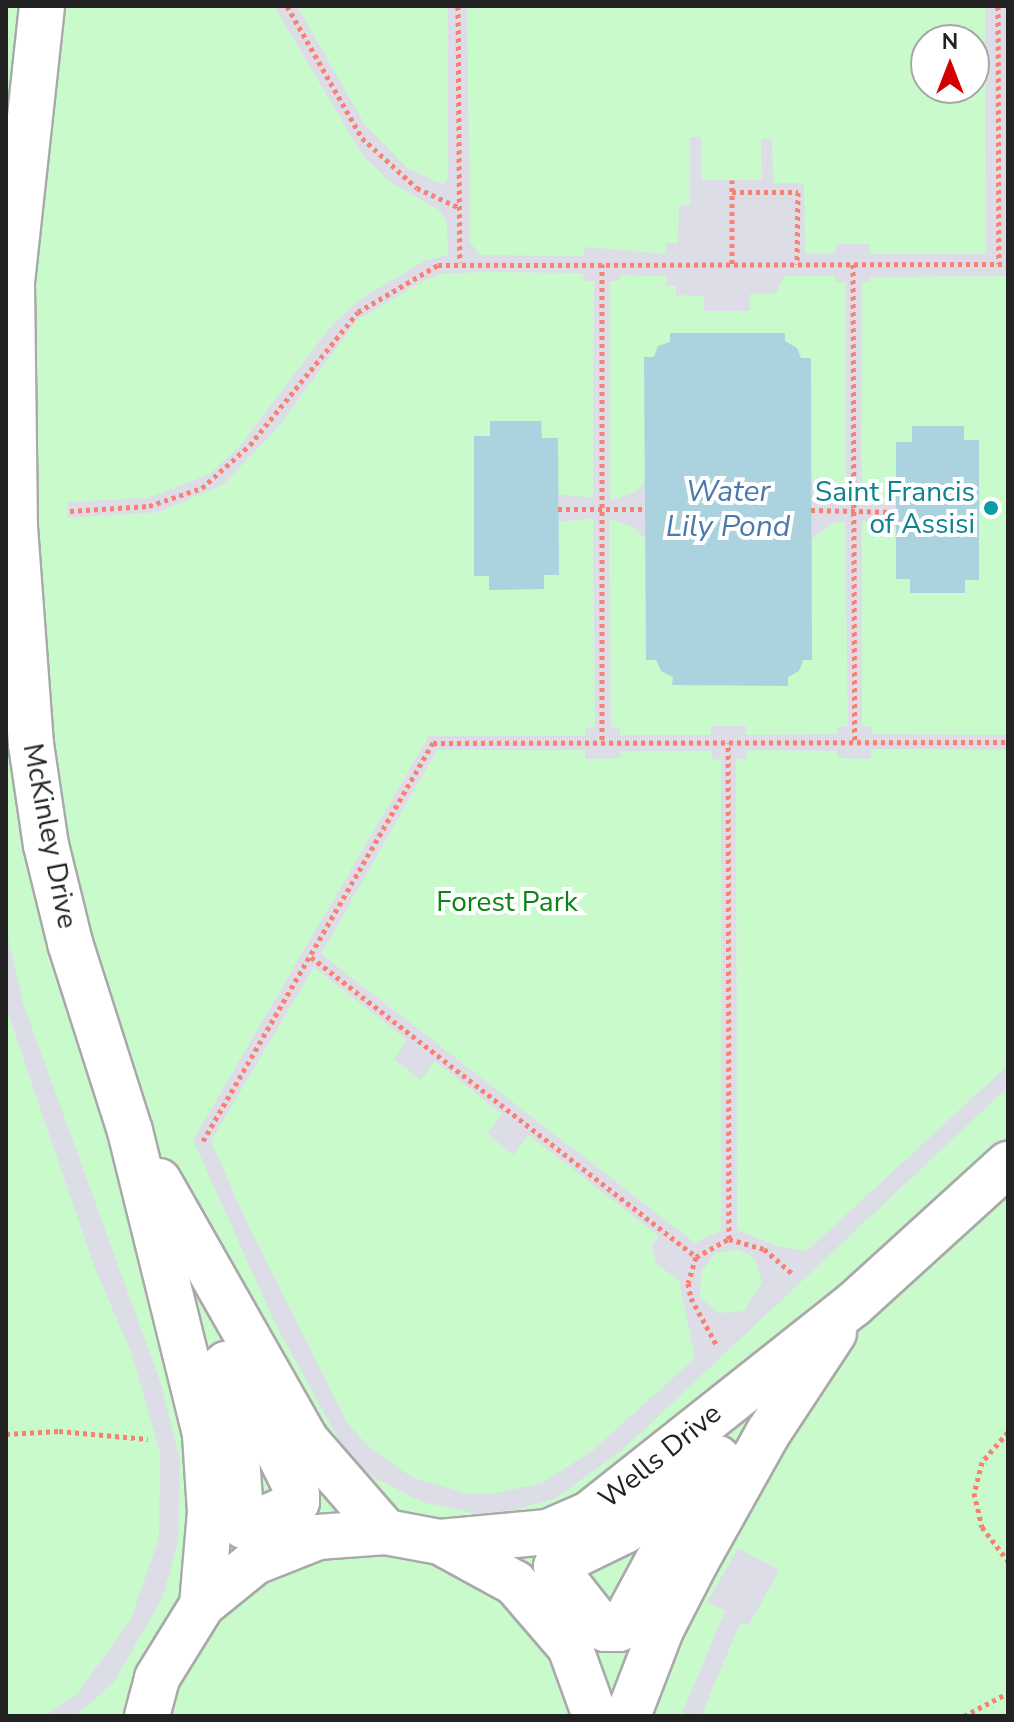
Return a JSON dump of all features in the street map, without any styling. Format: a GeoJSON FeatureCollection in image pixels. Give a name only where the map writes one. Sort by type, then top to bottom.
{"type":"FeatureCollection","features":[{"type":"Feature","properties":{"kind":"street","name":"McKinley Drive"},"geometry":{"type":"LineString","coordinates":[[42,6],[12,284],[21,639],[46,845],[96,1036],[130,1131],[205,1435],[210,1512],[202,1605]]}},
{"type":"Feature","properties":{"kind":"street","name":"McKinley Drive"},"geometry":{"type":"LineString","coordinates":[[130,1131],[306,1440],[386,1532]]}},
{"type":"Feature","properties":{"kind":"street","name":"Wells Drive"},"geometry":{"type":"LineString","coordinates":[[440,1542],[548,1532],[589,1514],[853,1305],[1008,1164]]}},
{"type":"Feature","properties":{"kind":"street","name":"Wells Drive"},"geometry":{"type":"LineString","coordinates":[[628,1716],[661,1630],[697,1560],[768,1433],[853,1305]]}},
{"type":"Feature","properties":{"kind":"street"},"geometry":{"type":"LineString","coordinates":[[124,1716],[152,1697],[202,1605],[255,1562],[318,1537],[386,1532],[440,1542],[479,1559],[540,1606],[570,1647],[595,1716]]}},
{"type":"Feature","properties":{"kind":"path"},"geometry":{"type":"LineString","coordinates":[[287,6],[362,138],[417,188],[458,207]]}},
{"type":"Feature","properties":{"kind":"path"},"geometry":{"type":"LineString","coordinates":[[458,6],[460,262]]}},
{"type":"Feature","properties":{"kind":"path"},"geometry":{"type":"LineString","coordinates":[[998,6],[999,264]]}},
{"type":"Feature","properties":{"kind":"path"},"geometry":{"type":"LineString","coordinates":[[732,180],[732,264]]}},
{"type":"Feature","properties":{"kind":"path"},"geometry":{"type":"LineString","coordinates":[[732,192],[798,192],[797,264]]}},
{"type":"Feature","properties":{"kind":"path"},"geometry":{"type":"LineString","coordinates":[[68,511],[149,506],[202,488],[250,445],[331,339],[358,312],[420,273],[460,262],[1008,264]]}},
{"type":"Feature","properties":{"kind":"path"},"geometry":{"type":"LineString","coordinates":[[602,264],[602,743]]}},
{"type":"Feature","properties":{"kind":"path"},"geometry":{"type":"LineString","coordinates":[[853,264],[855,742]]}},
{"type":"Feature","properties":{"kind":"path"},"geometry":{"type":"LineString","coordinates":[[558,509],[645,509]]}},
{"type":"Feature","properties":{"kind":"path"},"geometry":{"type":"LineString","coordinates":[[811,510],[896,512]]}},
{"type":"Feature","properties":{"kind":"path"},"geometry":{"type":"LineString","coordinates":[[203,1141],[433,743],[1008,742]]}},
{"type":"Feature","properties":{"kind":"path"},"geometry":{"type":"LineString","coordinates":[[728,743],[729,1239]]}},
{"type":"Feature","properties":{"kind":"path"},"geometry":{"type":"LineString","coordinates":[[311,957],[696,1257]]}},
{"type":"Feature","properties":{"kind":"path"},"geometry":{"type":"LineString","coordinates":[[718,1346],[691,1298],[688,1283],[696,1257],[729,1239],[764,1249],[793,1274]]}},
{"type":"Feature","properties":{"kind":"path"},"geometry":{"type":"LineString","coordinates":[[6,1434],[59,1431],[157,1440]]}},
{"type":"Feature","properties":{"kind":"path"},"geometry":{"type":"LineString","coordinates":[[1008,1432],[982,1462],[974,1493],[982,1527],[1008,1561]]}},
{"type":"Feature","properties":{"kind":"path"},"geometry":{"type":"LineString","coordinates":[[964,1716],[1008,1693]]}},
{"type":"Feature","properties":{"kind":"green space","name":"Forest Park"},"geometry":{"type":"Polygon","coordinates":[[[6,6],[1008,6],[1008,1716],[6,1716],[6,6]]]}},
{"type":"Feature","properties":{"kind":"shaded area"},"geometry":{"type":"Polygon","coordinates":[[[274,6],[297,6],[365,125],[408,169],[443,184],[448,179],[448,6],[467,6],[470,242],[480,255],[584,256],[585,247],[666,254],[666,243],[678,243],[679,206],[690,205],[690,137],[701,137],[701,180],[762,180],[761,139],[772,139],[773,183],[804,183],[805,253],[836,253],[836,244],[870,244],[870,254],[986,254],[985,104],[990,104],[990,24],[985,24],[985,6],[1008,6],[1008,276],[870,277],[870,282],[862,282],[861,427],[862,502],[896,499],[896,527],[862,521],[862,726],[871,727],[872,734],[1008,735],[1008,750],[872,749],[871,759],[837,758],[837,751],[746,750],[746,759],[736,759],[737,1230],[776,1246],[807,1251],[1008,1065],[1008,1087],[620,1452],[554,1499],[505,1512],[478,1514],[422,1502],[371,1476],[344,1449],[277,1327],[193,1140],[429,736],[585,736],[585,729],[595,727],[593,518],[558,522],[558,494],[593,498],[594,281],[584,281],[583,273],[480,272],[441,274],[423,281],[357,320],[278,427],[224,484],[159,512],[67,518],[68,502],[148,498],[210,474],[241,445],[331,326],[358,301],[424,261],[448,255],[447,223],[440,211],[389,181],[363,156],[274,6]],[[620,275],[620,281],[610,281],[610,500],[634,493],[645,482],[645,539],[634,527],[609,519],[611,727],[620,728],[620,735],[711,735],[711,726],[746,726],[746,735],[837,734],[837,727],[848,726],[845,521],[832,523],[812,539],[811,481],[834,498],[846,499],[846,282],[835,282],[835,276],[784,276],[776,293],[750,294],[750,311],[704,311],[704,296],[676,295],[676,286],[666,286],[666,276],[620,275]],[[437,750],[321,954],[695,1243],[721,1231],[721,760],[712,759],[712,751],[620,751],[621,758],[585,759],[585,750],[437,750]],[[314,967],[211,1141],[245,1219],[346,1421],[367,1445],[413,1478],[466,1493],[492,1494],[542,1483],[591,1452],[695,1358],[679,1280],[656,1264],[652,1245],[659,1236],[529,1135],[513,1155],[487,1133],[502,1114],[435,1061],[421,1080],[394,1059],[407,1040],[314,967]],[[739,1249],[715,1253],[701,1272],[700,1297],[719,1313],[744,1311],[762,1282],[755,1259],[739,1249]]]}},
{"type":"Feature","properties":{"kind":"shaded area"},"geometry":{"type":"Polygon","coordinates":[[[6,928],[23,1003],[161,1384],[180,1459],[178,1543],[162,1599],[113,1683],[75,1716],[45,1716],[77,1694],[130,1621],[159,1538],[160,1453],[132,1354],[94,1266],[6,1007],[6,928]]]}},
{"type":"Feature","properties":{"kind":"shaded area"},"geometry":{"type":"Polygon","coordinates":[[[738,1548],[779,1570],[749,1625],[740,1623],[701,1716],[681,1716],[725,1611],[707,1602],[738,1548]]]}},
{"type":"Feature","properties":{"kind":"water","name":"Water Lily Pond"},"geometry":{"type":"Polygon","coordinates":[[[670,333],[785,333],[785,341],[797,348],[801,358],[811,358],[812,660],[803,660],[799,671],[788,677],[788,686],[672,685],[673,677],[661,671],[656,660],[646,660],[644,357],[654,357],[658,346],[670,342],[670,333]]]}},
{"type":"Feature","properties":{"kind":"water"},"geometry":{"type":"Polygon","coordinates":[[[490,421],[541,421],[542,438],[558,438],[559,575],[544,575],[544,589],[489,590],[489,576],[474,576],[474,436],[490,436],[490,421]]]}},
{"type":"Feature","properties":{"kind":"water"},"geometry":{"type":"Polygon","coordinates":[[[912,426],[964,426],[964,440],[979,440],[979,580],[965,580],[965,593],[910,593],[910,579],[896,579],[896,442],[912,442],[912,426]]]}},
{"type":"Feature","properties":{"kind":"place","name":"Saint Francis of Assisi"},"geometry":{"type":"Point","coordinates":[991,508]}}]}
